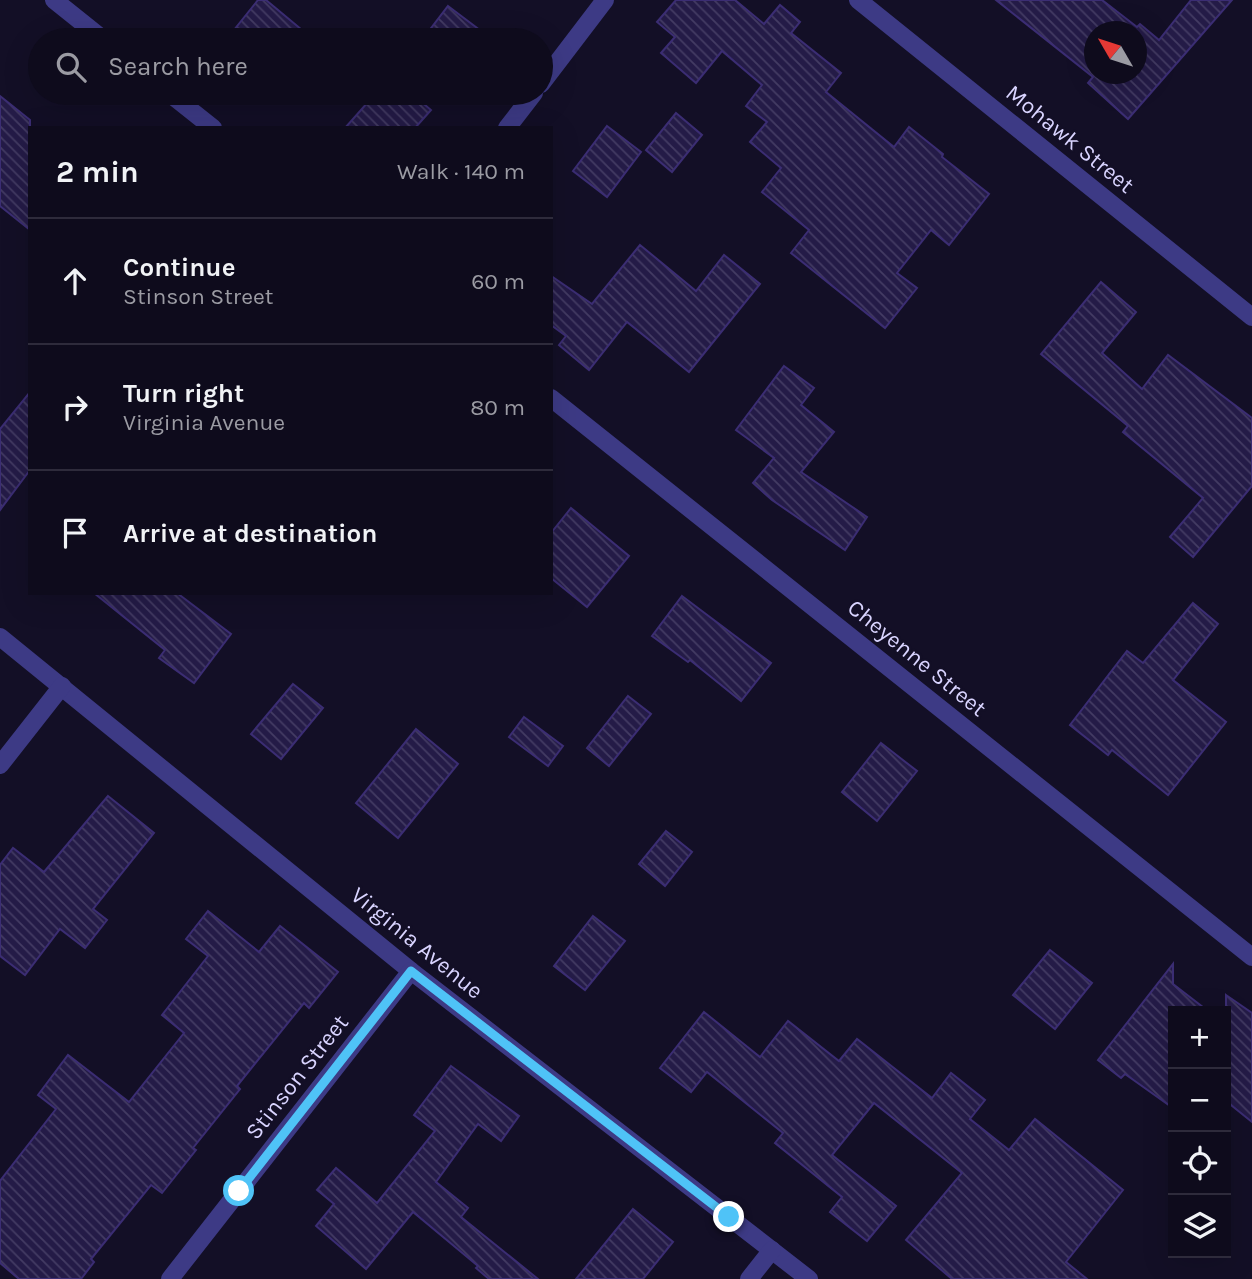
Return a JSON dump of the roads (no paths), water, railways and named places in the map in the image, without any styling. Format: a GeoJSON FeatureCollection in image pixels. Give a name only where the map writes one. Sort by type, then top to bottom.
{"type":"FeatureCollection","features":[{"type":"Feature","properties":{"kind":"street"},"geometry":{"type":"LineString","coordinates":[[54,0],[89,28]]}},
{"type":"Feature","properties":{"kind":"street"},"geometry":{"type":"LineString","coordinates":[[553,68],[605,0]]}},
{"type":"Feature","properties":{"kind":"street","name":"Mohawk Street"},"geometry":{"type":"LineString","coordinates":[[858,0],[1252,317]]}},
{"type":"Feature","properties":{"kind":"street"},"geometry":{"type":"LineString","coordinates":[[184,105],[210,126]]}},
{"type":"Feature","properties":{"kind":"street"},"geometry":{"type":"LineString","coordinates":[[509,126],[525,105]]}},
{"type":"Feature","properties":{"kind":"street","name":"Cheyenne Street"},"geometry":{"type":"LineString","coordinates":[[553,400],[1252,957]]}},
{"type":"Feature","properties":{"kind":"street","name":"Virginia Avenue"},"geometry":{"type":"LineString","coordinates":[[0,637],[411,971],[809,1279]]}},
{"type":"Feature","properties":{"kind":"street"},"geometry":{"type":"LineString","coordinates":[[0,765],[62,686]]}},
{"type":"Feature","properties":{"kind":"street","name":"Stinson Street"},"geometry":{"type":"LineString","coordinates":[[170,1279],[411,971]]}},
{"type":"Feature","properties":{"kind":"street"},"geometry":{"type":"LineString","coordinates":[[749,1279],[772,1250]]}}]}
